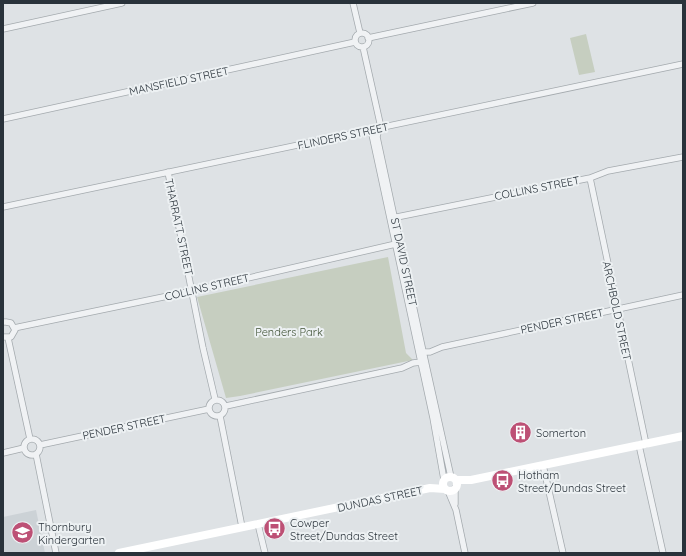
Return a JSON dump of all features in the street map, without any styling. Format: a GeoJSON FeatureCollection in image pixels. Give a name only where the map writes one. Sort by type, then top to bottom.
{"type":"FeatureCollection","features":[{"type":"Feature","properties":{"kind":"street"},"geometry":{"type":"LineString","coordinates":[[3,29],[122,3]]}},
{"type":"Feature","properties":{"kind":"street"},"geometry":{"type":"LineString","coordinates":[[353,3],[360,33]]}},
{"type":"Feature","properties":{"kind":"street"},"geometry":{"type":"LineString","coordinates":[[368,38],[533,3]]}},
{"type":"Feature","properties":{"kind":"street"},"geometry":{"type":"LineString","coordinates":[[360,33],[364,34],[368,38]]}},
{"type":"Feature","properties":{"kind":"street"},"geometry":{"type":"LineString","coordinates":[[360,33],[356,36],[355,42],[359,46],[363,47],[367,45],[368,38]]}},
{"type":"Feature","properties":{"kind":"street","name":"MANSFIELD STREET"},"geometry":{"type":"LineString","coordinates":[[3,119],[355,42]]}},
{"type":"Feature","properties":{"kind":"street","name":"ST DAVID STREET"},"geometry":{"type":"LineString","coordinates":[[363,47],[380,124],[377,136],[397,244],[421,351],[422,364],[465,553]]}},
{"type":"Feature","properties":{"kind":"street","name":"FLINDERS STREET"},"geometry":{"type":"LineString","coordinates":[[3,207],[683,64]]}},
{"type":"Feature","properties":{"kind":"street","name":"ST DAVID STREET"},"geometry":{"type":"LineString","coordinates":[[370,130],[392,218]]}},
{"type":"Feature","properties":{"kind":"street","name":"COLLINS STREET"},"geometry":{"type":"LineString","coordinates":[[392,218],[590,178],[608,171],[683,157]]}},
{"type":"Feature","properties":{"kind":"street","name":"THARRATT STREET"},"geometry":{"type":"LineString","coordinates":[[168,172],[203,348],[215,399]]}},
{"type":"Feature","properties":{"kind":"street","name":"ARCHBOLD STREET"},"geometry":{"type":"LineString","coordinates":[[590,178],[617,309],[663,553]]}},
{"type":"Feature","properties":{"kind":"street","name":"COLLINS STREET"},"geometry":{"type":"LineString","coordinates":[[14,328],[192,291],[397,244]]}},
{"type":"Feature","properties":{"kind":"street","name":"PENDER STREET"},"geometry":{"type":"LineString","coordinates":[[421,351],[683,295]]}},
{"type":"Feature","properties":{"kind":"street"},"geometry":{"type":"LineString","coordinates":[[3,321],[11,323],[14,328],[13,335],[6,337],[30,439]]}},
{"type":"Feature","properties":{"kind":"street"},"geometry":{"type":"LineString","coordinates":[[226,406],[422,364]]}},
{"type":"Feature","properties":{"kind":"street"},"geometry":{"type":"LineString","coordinates":[[215,399],[221,400],[226,406],[225,412],[220,416],[214,415],[209,409],[210,403],[215,399]]}},
{"type":"Feature","properties":{"kind":"street","name":"PENDER STREET"},"geometry":{"type":"LineString","coordinates":[[40,445],[209,409]]}},
{"type":"Feature","properties":{"kind":"street"},"geometry":{"type":"LineString","coordinates":[[220,416],[242,527]]}},
{"type":"Feature","properties":{"kind":"street","name":"DUNDAS STREET"},"geometry":{"type":"LineString","coordinates":[[119,553],[683,436]]}},
{"type":"Feature","properties":{"kind":"street"},"geometry":{"type":"LineString","coordinates":[[30,439],[35,440],[40,445],[39,451],[36,454],[56,553]]}},
{"type":"Feature","properties":{"kind":"street"},"geometry":{"type":"LineString","coordinates":[[24,448],[26,442],[30,439]]}},
{"type":"Feature","properties":{"kind":"street"},"geometry":{"type":"LineString","coordinates":[[3,453],[24,448]]}},
{"type":"Feature","properties":{"kind":"street"},"geometry":{"type":"LineString","coordinates":[[24,448],[29,454],[36,454]]}},
{"type":"Feature","properties":{"kind":"street"},"geometry":{"type":"LineString","coordinates":[[544,465],[563,553]]}},
{"type":"Feature","properties":{"kind":"street"},"geometry":{"type":"LineString","coordinates":[[258,524],[265,553]]}},
{"type":"Feature","properties":{"kind":"shaded area","name":"Thornbury Kindergarten"},"geometry":{"type":"Polygon","coordinates":[[[36,510],[45,553],[4,553],[3,517],[36,510]]]}},
{"type":"Feature","properties":{"kind":"green space"},"geometry":{"type":"Polygon","coordinates":[[[586,34],[595,72],[579,75],[570,38],[586,34]]]}},
{"type":"Feature","properties":{"kind":"green space","name":"Penders Park"},"geometry":{"type":"Polygon","coordinates":[[[388,257],[406,353],[413,360],[226,398],[197,297],[388,257]]]}},
{"type":"Feature","properties":{"kind":"place","name":"Somerton"},"geometry":{"type":"Point","coordinates":[520,433]}},
{"type":"Feature","properties":{"kind":"place","name":"Hotham Street/Dundas Street"},"geometry":{"type":"Point","coordinates":[503,481]}},
{"type":"Feature","properties":{"kind":"place","name":"Cowper Street/Dundas Street"},"geometry":{"type":"Point","coordinates":[274,529]}},
{"type":"Feature","properties":{"kind":"place","name":"Thornbury Kindergarten"},"geometry":{"type":"Point","coordinates":[22,533]}}]}
